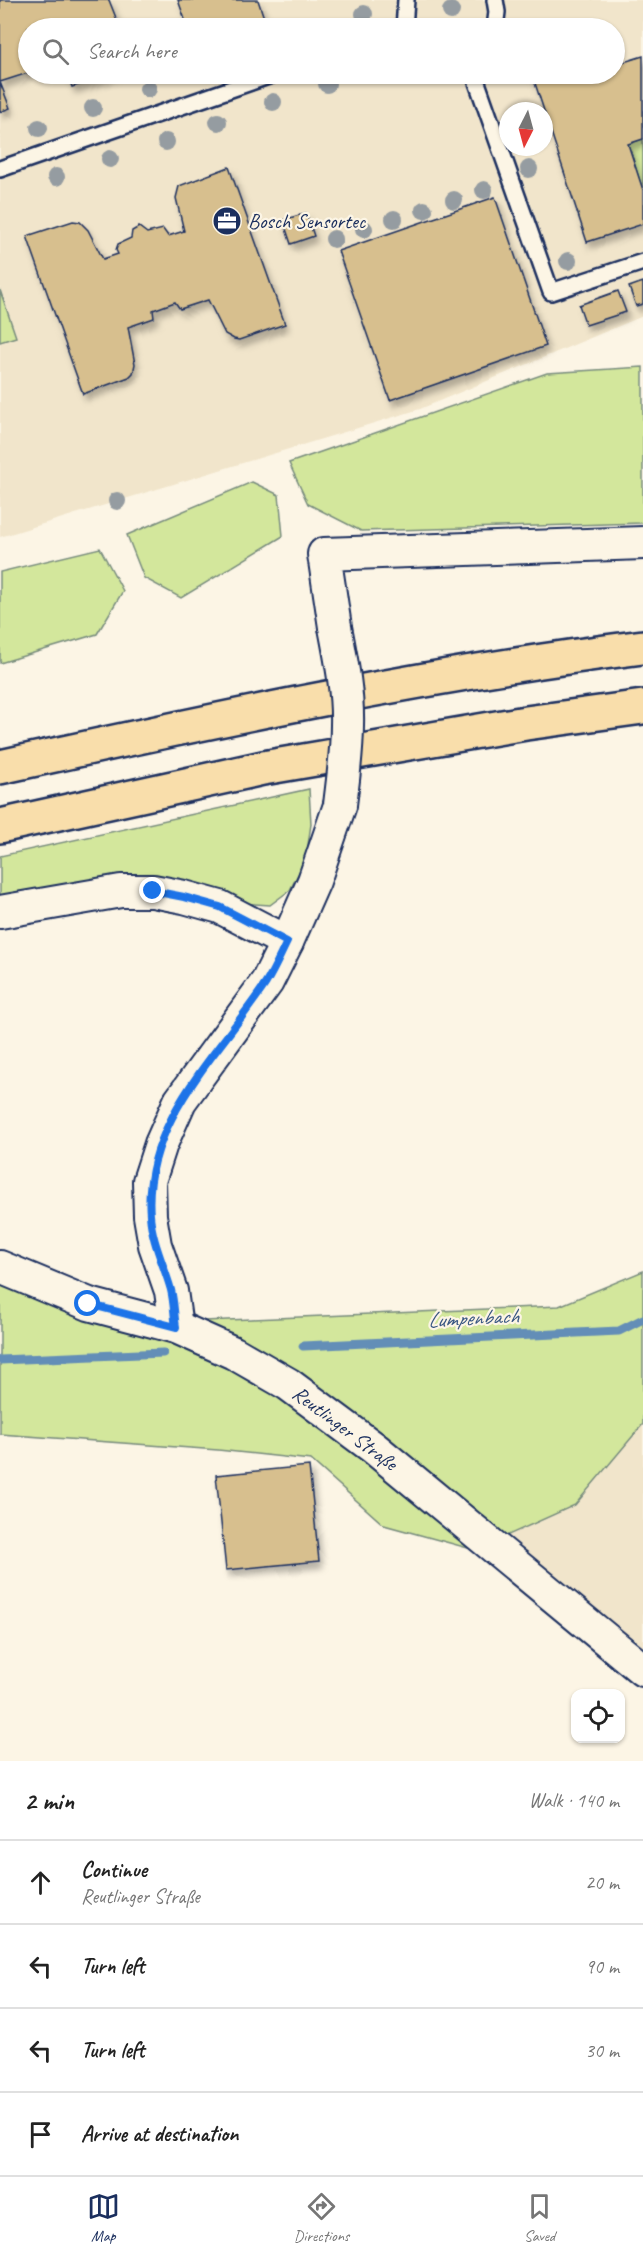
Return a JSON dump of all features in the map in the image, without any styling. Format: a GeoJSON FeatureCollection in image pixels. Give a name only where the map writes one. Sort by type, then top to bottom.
{"type":"FeatureCollection","features":[{"type":"Feature","properties":{"kind":"highway"},"geometry":{"type":"LineString","coordinates":[[0,767],[241,714],[482,672],[643,647]]}},
{"type":"Feature","properties":{"kind":"highway"},"geometry":{"type":"LineString","coordinates":[[0,826],[263,768],[526,723],[643,707]]}},
{"type":"Feature","properties":{"kind":"street"},"geometry":{"type":"LineString","coordinates":[[176,1327],[171,1291],[153,1235],[149,1181],[161,1144],[180,1101],[267,982],[314,881],[340,805],[346,762],[347,723],[344,677],[324,554],[643,543]]}},
{"type":"Feature","properties":{"kind":"street"},"geometry":{"type":"LineString","coordinates":[[0,912],[121,891],[153,891],[220,907],[287,942]]}},
{"type":"Feature","properties":{"kind":"street","name":"Reutlinger Straße"},"geometry":{"type":"LineString","coordinates":[[0,1267],[88,1304],[176,1327],[234,1353],[288,1384],[374,1448],[643,1670]]}},
{"type":"Feature","properties":{"kind":"lane"},"geometry":{"type":"LineString","coordinates":[[405,18],[406,0]]}},
{"type":"Feature","properties":{"kind":"lane"},"geometry":{"type":"LineString","coordinates":[[495,0],[496,18]]}},
{"type":"Feature","properties":{"kind":"lane"},"geometry":{"type":"LineString","coordinates":[[0,169],[245,84]]}},
{"type":"Feature","properties":{"kind":"lane"},"geometry":{"type":"LineString","coordinates":[[478,84],[552,292],[643,262]]}},
{"type":"Feature","properties":{"kind":"shaded area"},"geometry":{"type":"Polygon","coordinates":[[[0,0],[643,0],[643,316],[420,409],[0,537],[0,0]]]}},
{"type":"Feature","properties":{"kind":"shaded area"},"geometry":{"type":"Polygon","coordinates":[[[643,1424],[643,1656],[501,1539],[575,1505],[643,1424]]]}},
{"type":"Feature","properties":{"kind":"green space"},"geometry":{"type":"Polygon","coordinates":[[[643,139],[643,190],[628,144],[643,139]]]}},
{"type":"Feature","properties":{"kind":"green space"},"geometry":{"type":"Polygon","coordinates":[[[0,290],[16,337],[0,342],[0,290]]]}},
{"type":"Feature","properties":{"kind":"green space"},"geometry":{"type":"Polygon","coordinates":[[[643,367],[643,523],[361,531],[308,504],[289,463],[547,373],[643,367]]]}},
{"type":"Feature","properties":{"kind":"green space"},"geometry":{"type":"Polygon","coordinates":[[[252,482],[279,495],[283,536],[181,598],[144,578],[127,535],[252,482]]]}},
{"type":"Feature","properties":{"kind":"green space"},"geometry":{"type":"Polygon","coordinates":[[[100,548],[123,591],[97,634],[0,663],[0,572],[100,548]]]}},
{"type":"Feature","properties":{"kind":"green space"},"geometry":{"type":"Polygon","coordinates":[[[309,789],[311,824],[306,858],[290,890],[270,905],[0,902],[0,856],[309,789]]]}},
{"type":"Feature","properties":{"kind":"green space"},"geometry":{"type":"Polygon","coordinates":[[[643,1271],[643,1424],[575,1505],[475,1550],[384,1525],[311,1460],[218,1450],[0,1434],[0,1280],[71,1311],[204,1321],[559,1306],[643,1271]]]}},
{"type":"Feature","properties":{"kind":"building"},"geometry":{"type":"Polygon","coordinates":[[[0,0],[109,0],[116,18],[18,18],[18,76],[0,82],[0,0]]]}},
{"type":"Feature","properties":{"kind":"building"},"geometry":{"type":"Polygon","coordinates":[[[178,0],[258,0],[264,18],[184,18],[178,0]]]}},
{"type":"Feature","properties":{"kind":"building"},"geometry":{"type":"Polygon","coordinates":[[[643,56],[643,139],[628,144],[643,190],[643,224],[587,242],[553,138],[553,102],[541,102],[535,84],[625,84],[625,62],[643,56]]]}},
{"type":"Feature","properties":{"kind":"building"},"geometry":{"type":"Polygon","coordinates":[[[0,82],[10,108],[0,112],[0,82]]]}},
{"type":"Feature","properties":{"kind":"building"},"geometry":{"type":"Polygon","coordinates":[[[229,167],[285,324],[239,340],[234,339],[225,334],[208,300],[180,309],[175,302],[153,310],[154,318],[128,327],[135,364],[133,373],[129,377],[83,394],[27,236],[73,221],[80,222],[88,230],[103,259],[118,254],[116,250],[118,244],[131,238],[132,231],[139,227],[147,233],[163,229],[168,236],[184,231],[176,198],[179,186],[229,167]]]}},
{"type":"Feature","properties":{"kind":"building"},"geometry":{"type":"Polygon","coordinates":[[[495,197],[546,346],[390,400],[338,251],[495,197]]]}},
{"type":"Feature","properties":{"kind":"building"},"geometry":{"type":"Polygon","coordinates":[[[306,213],[314,236],[291,244],[283,220],[306,213]]]}},
{"type":"Feature","properties":{"kind":"building"},"geometry":{"type":"Polygon","coordinates":[[[643,282],[643,304],[636,306],[629,287],[643,282]]]}},
{"type":"Feature","properties":{"kind":"building"},"geometry":{"type":"Polygon","coordinates":[[[618,291],[626,312],[586,325],[579,305],[618,291]]]}},
{"type":"Feature","properties":{"kind":"building"},"geometry":{"type":"Polygon","coordinates":[[[309,1466],[319,1561],[226,1570],[216,1475],[309,1466]]]}},
{"type":"Feature","properties":{"kind":"waterway","name":"Lumpenbach"},"geometry":{"type":"LineString","coordinates":[[303,1346],[619,1331],[643,1319]]}},
{"type":"Feature","properties":{"kind":"waterway","name":"Lumpenbach"},"geometry":{"type":"LineString","coordinates":[[0,1360],[163,1353]]}},
{"type":"Feature","properties":{"kind":"place","name":"Bosch Sensortec"},"geometry":{"type":"Point","coordinates":[227,221]}},
{"type":"Feature","properties":{"kind":"route"},"geometry":{"type":"LineString","coordinates":[[88,1304],[176,1327],[171,1291],[155,1245],[150,1216],[149,1181],[161,1144],[180,1101],[267,982],[287,942],[220,907],[153,891]]}}]}
